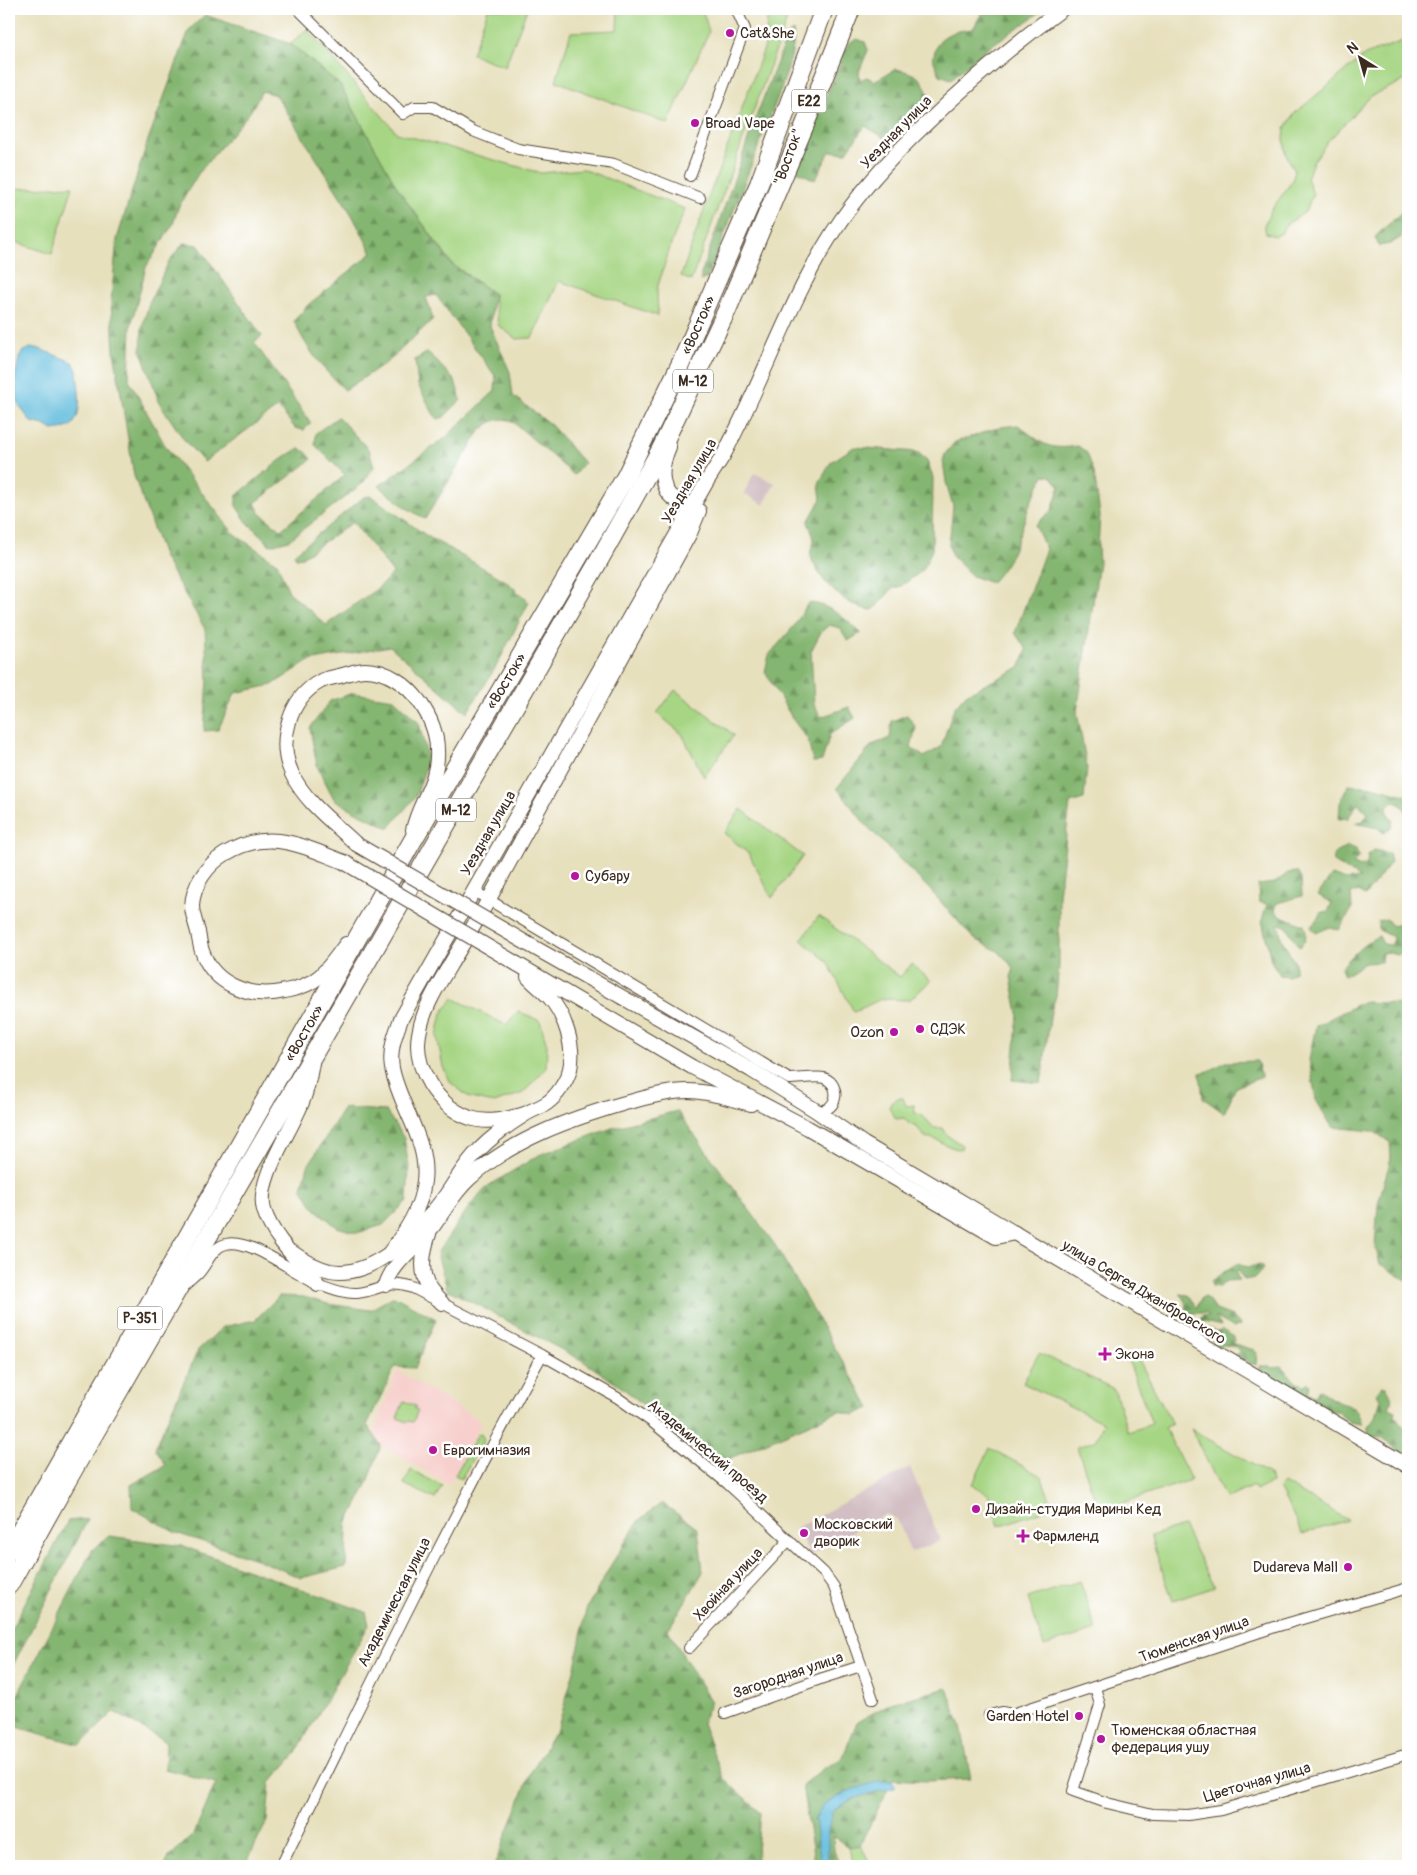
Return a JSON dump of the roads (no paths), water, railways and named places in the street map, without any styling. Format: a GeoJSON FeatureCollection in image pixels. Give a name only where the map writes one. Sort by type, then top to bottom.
{"type":"FeatureCollection","features":[{"type":"Feature","properties":{"kind":"highway"},"geometry":{"type":"LineString","coordinates":[[759,184],[817,9]]}},
{"type":"Feature","properties":{"kind":"highway"},"geometry":{"type":"LineString","coordinates":[[759,184],[824,9]]}},
{"type":"Feature","properties":{"kind":"highway","name":"\"Восток\""},"geometry":{"type":"LineString","coordinates":[[775,192],[843,9]]}},
{"type":"Feature","properties":{"kind":"highway"},"geometry":{"type":"LineString","coordinates":[[775,192],[804,127],[851,9]]}},
{"type":"Feature","properties":{"kind":"highway","name":"«Восток»"},"geometry":{"type":"LineString","coordinates":[[228,1166],[413,840],[553,603],[634,460],[681,363],[759,184]]}},
{"type":"Feature","properties":{"kind":"highway","name":"«Восток»"},"geometry":{"type":"LineString","coordinates":[[314,1055],[602,556],[660,450],[727,310],[775,192]]}},
{"type":"Feature","properties":{"kind":"highway","name":"Р-351"},"geometry":{"type":"LineString","coordinates":[[9,1585],[68,1478],[314,1055]]}},
{"type":"Feature","properties":{"kind":"highway","name":"Р-351"},"geometry":{"type":"LineString","coordinates":[[9,1551],[228,1166]]}},
{"type":"Feature","properties":{"kind":"street"},"geometry":{"type":"LineString","coordinates":[[298,9],[403,114],[414,107],[432,107],[472,131],[518,149],[614,164],[700,198]]}},
{"type":"Feature","properties":{"kind":"street"},"geometry":{"type":"LineString","coordinates":[[690,176],[745,28],[736,9]]}},
{"type":"Feature","properties":{"kind":"street","name":"Уездная улица"},"geometry":{"type":"LineString","coordinates":[[390,1252],[412,1221],[424,1181],[424,1159],[415,1128],[400,1093],[392,1067],[392,1044],[400,1019],[695,510],[723,456],[805,284],[833,232],[870,183],[956,94],[1025,36],[1062,9]]}},
{"type":"Feature","properties":{"kind":"street"},"geometry":{"type":"LineString","coordinates":[[690,388],[683,414],[665,455],[662,468],[668,493],[673,499],[695,510]]}},
{"type":"Feature","properties":{"kind":"street","name":"Уездная улица"},"geometry":{"type":"LineString","coordinates":[[525,1114],[490,1121],[470,1118],[441,1098],[429,1083],[422,1067],[418,1051],[418,1035],[421,1021],[432,997],[488,900],[690,532],[695,510]]}},
{"type":"Feature","properties":{"kind":"street","name":"улица Сергея Джанбровского"},"geometry":{"type":"LineString","coordinates":[[413,840],[414,828],[433,783],[437,765],[435,736],[430,721],[413,694],[392,677],[379,671],[363,670],[323,680],[313,686],[294,708],[288,723],[285,749],[288,764],[292,775],[302,790],[356,844],[751,1070],[815,1110],[864,1144],[1408,1466]]}},
{"type":"Feature","properties":{"kind":"street"},"geometry":{"type":"LineString","coordinates":[[368,920],[319,978],[295,989],[272,994],[255,994],[241,991],[225,982],[212,967],[202,952],[192,908],[194,893],[202,876],[216,860],[236,847],[260,841],[278,841],[307,848],[344,862],[692,1067],[774,1109],[996,1237],[1015,1233]]}},
{"type":"Feature","properties":{"kind":"street"},"geometry":{"type":"LineString","coordinates":[[474,891],[789,1079],[801,1080],[818,1077],[830,1082],[836,1093],[835,1100],[825,1111],[815,1110]]}},
{"type":"Feature","properties":{"kind":"street"},"geometry":{"type":"LineString","coordinates":[[293,1253],[307,1262],[329,1271],[344,1272],[379,1261],[421,1225],[445,1197],[462,1170],[478,1151],[525,1114],[547,1103],[561,1089],[570,1070],[572,1051],[568,1033],[560,1013],[550,999],[517,964]]}},
{"type":"Feature","properties":{"kind":"street"},"geometry":{"type":"LineString","coordinates":[[314,1055],[304,1097],[266,1177],[262,1193],[263,1209],[271,1227],[318,1284]]}},
{"type":"Feature","properties":{"kind":"street"},"geometry":{"type":"LineString","coordinates":[[173,1297],[199,1274],[216,1250],[228,1243],[244,1244],[318,1284],[339,1290],[356,1293],[386,1285],[390,1274],[432,1227],[451,1197],[470,1178],[538,1133],[597,1111],[666,1093],[687,1091],[711,1092],[774,1109]]}},
{"type":"Feature","properties":{"kind":"street"},"geometry":{"type":"LineString","coordinates":[[831,1106],[833,1117],[842,1129]]}},
{"type":"Feature","properties":{"kind":"street"},"geometry":{"type":"LineString","coordinates":[[442,1303],[429,1288],[422,1262],[425,1244],[445,1197]]}},
{"type":"Feature","properties":{"kind":"street","name":"Академический проезд"},"geometry":{"type":"LineString","coordinates":[[386,1285],[397,1284],[413,1288],[618,1398],[652,1422],[728,1484],[824,1573],[834,1587],[873,1699]]}},
{"type":"Feature","properties":{"kind":"street","name":"Академическая улица"},"geometry":{"type":"LineString","coordinates":[[281,1866],[411,1600],[468,1489],[542,1356]]}},
{"type":"Feature","properties":{"kind":"street","name":"Хвойная улица"},"geometry":{"type":"LineString","coordinates":[[690,1648],[789,1540]]}},
{"type":"Feature","properties":{"kind":"street","name":"Тюменская улица"},"geometry":{"type":"LineString","coordinates":[[990,1715],[1002,1712],[1012,1714],[1283,1625],[1408,1588]]}},
{"type":"Feature","properties":{"kind":"street","name":"Загородная улица"},"geometry":{"type":"LineString","coordinates":[[725,1713],[861,1666]]}},
{"type":"Feature","properties":{"kind":"street","name":"Цветочная улица"},"geometry":{"type":"LineString","coordinates":[[1095,1687],[1100,1705],[1073,1791],[1107,1803],[1153,1814],[1188,1816],[1221,1810],[1408,1754]]}},
{"type":"Feature","properties":{"kind":"water"},"geometry":{"type":"Polygon","coordinates":[[[37,348],[73,362],[77,370],[79,409],[74,423],[69,427],[53,430],[44,425],[31,422],[16,401],[14,381],[19,358],[23,351],[37,348]]]}},
{"type":"Feature","properties":{"kind":"water"},"geometry":{"type":"Polygon","coordinates":[[[879,1781],[892,1781],[896,1787],[853,1799],[832,1812],[828,1832],[828,1866],[821,1866],[815,1819],[824,1804],[848,1791],[879,1781]]]}},
{"type":"Feature","properties":{"kind":"place","name":"Cat&She"},"geometry":{"type":"Point","coordinates":[730,33]}},
{"type":"Feature","properties":{"kind":"place","name":"Broad Vape"},"geometry":{"type":"Point","coordinates":[695,123]}},
{"type":"Feature","properties":{"kind":"place","name":"Субару"},"geometry":{"type":"Point","coordinates":[575,876]}},
{"type":"Feature","properties":{"kind":"place","name":"СДЭК"},"geometry":{"type":"Point","coordinates":[920,1029]}},
{"type":"Feature","properties":{"kind":"place","name":"Ozon"},"geometry":{"type":"Point","coordinates":[894,1032]}},
{"type":"Feature","properties":{"kind":"place","name":"Экона"},"geometry":{"type":"Point","coordinates":[1105,1354]}},
{"type":"Feature","properties":{"kind":"place","name":"Еврогимназия"},"geometry":{"type":"Point","coordinates":[433,1450]}},
{"type":"Feature","properties":{"kind":"place","name":"Дизайн-студия Марины Кед"},"geometry":{"type":"Point","coordinates":[976,1509]}},
{"type":"Feature","properties":{"kind":"place","name":"Московский дворик"},"geometry":{"type":"Point","coordinates":[804,1533]}},
{"type":"Feature","properties":{"kind":"place","name":"Фармленд"},"geometry":{"type":"Point","coordinates":[1023,1536]}},
{"type":"Feature","properties":{"kind":"place","name":"Dudareva Mall"},"geometry":{"type":"Point","coordinates":[1348,1567]}},
{"type":"Feature","properties":{"kind":"place","name":"Garden Hotel"},"geometry":{"type":"Point","coordinates":[1079,1716]}},
{"type":"Feature","properties":{"kind":"place","name":"Тюменская областная федерация ушу"},"geometry":{"type":"Point","coordinates":[1101,1739]}}]}
